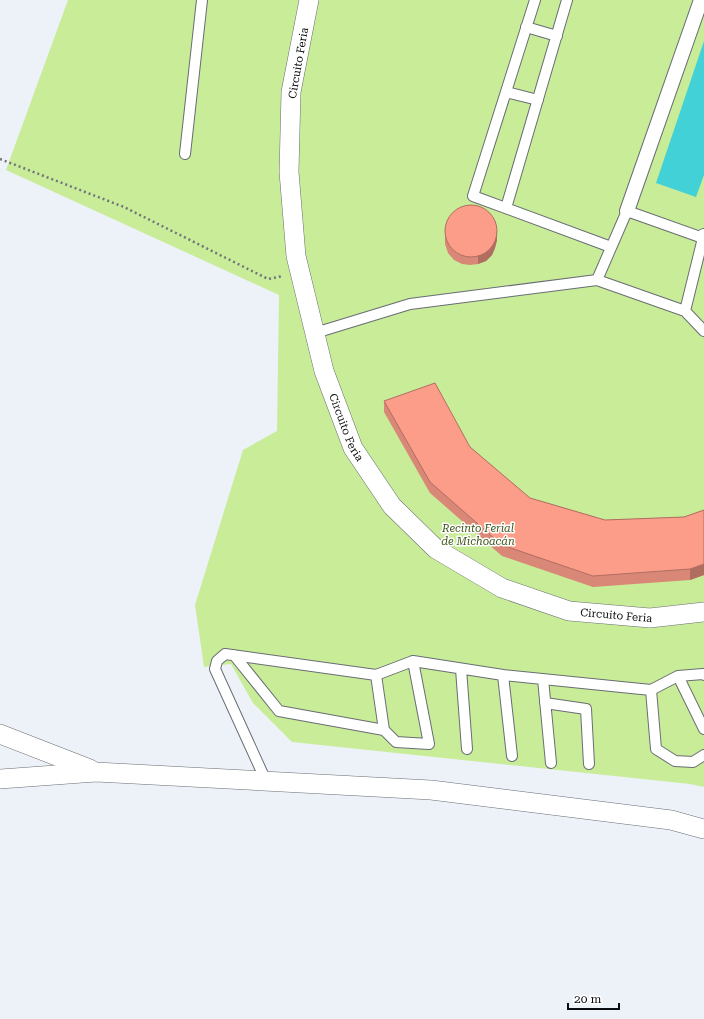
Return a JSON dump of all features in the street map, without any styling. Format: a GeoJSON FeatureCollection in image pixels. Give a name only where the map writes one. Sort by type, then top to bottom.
{"type":"FeatureCollection","features":[{"type":"Feature","properties":{"kind":"street","name":"Circuito Feria"},"geometry":{"type":"LineString","coordinates":[[309,0],[291,92],[289,172],[296,256],[324,371],[354,448],[392,506],[436,549],[502,588],[570,611],[650,618],[704,612]]}},
{"type":"Feature","properties":{"kind":"street"},"geometry":{"type":"LineString","coordinates":[[627,211],[701,0]]}},
{"type":"Feature","properties":{"kind":"street"},"geometry":{"type":"LineString","coordinates":[[0,734],[96,772]]}},
{"type":"Feature","properties":{"kind":"street"},"geometry":{"type":"LineString","coordinates":[[0,779],[96,772],[432,790],[671,820],[704,828]]}},
{"type":"Feature","properties":{"kind":"lane"},"geometry":{"type":"LineString","coordinates":[[186,154],[202,0]]}},
{"type":"Feature","properties":{"kind":"lane"},"geometry":{"type":"LineString","coordinates":[[535,0],[473,196],[611,247]]}},
{"type":"Feature","properties":{"kind":"lane"},"geometry":{"type":"LineString","coordinates":[[506,208],[567,0]]}},
{"type":"Feature","properties":{"kind":"lane"},"geometry":{"type":"LineString","coordinates":[[526,27],[557,36]]}},
{"type":"Feature","properties":{"kind":"lane"},"geometry":{"type":"LineString","coordinates":[[506,92],[538,100]]}},
{"type":"Feature","properties":{"kind":"lane"},"geometry":{"type":"LineString","coordinates":[[597,280],[627,211],[704,237],[685,311]]}},
{"type":"Feature","properties":{"kind":"lane"},"geometry":{"type":"LineString","coordinates":[[315,333],[410,304],[597,280],[685,311],[704,331]]}},
{"type":"Feature","properties":{"kind":"lane"},"geometry":{"type":"LineString","coordinates":[[266,781],[215,669],[217,661],[225,654],[376,675],[413,661],[503,675],[651,690],[678,676],[704,675]]}},
{"type":"Feature","properties":{"kind":"lane"},"geometry":{"type":"LineString","coordinates":[[234,655],[279,712],[384,730],[396,742],[429,744],[413,661]]}},
{"type":"Feature","properties":{"kind":"lane"},"geometry":{"type":"LineString","coordinates":[[461,669],[467,750]]}},
{"type":"Feature","properties":{"kind":"lane"},"geometry":{"type":"LineString","coordinates":[[376,675],[384,730]]}},
{"type":"Feature","properties":{"kind":"lane"},"geometry":{"type":"LineString","coordinates":[[503,675],[512,756]]}},
{"type":"Feature","properties":{"kind":"lane"},"geometry":{"type":"LineString","coordinates":[[678,676],[704,729]]}},
{"type":"Feature","properties":{"kind":"lane"},"geometry":{"type":"LineString","coordinates":[[543,679],[551,763]]}},
{"type":"Feature","properties":{"kind":"lane"},"geometry":{"type":"LineString","coordinates":[[651,690],[656,749],[675,761],[693,762],[704,755]]}},
{"type":"Feature","properties":{"kind":"lane"},"geometry":{"type":"LineString","coordinates":[[545,703],[586,709],[589,764]]}},
{"type":"Feature","properties":{"kind":"path"},"geometry":{"type":"LineString","coordinates":[[0,159],[124,207],[268,279],[300,274]]}},
{"type":"Feature","properties":{"kind":"green space","name":"Recinto Ferial de Michoacán"},"geometry":{"type":"Polygon","coordinates":[[[68,0],[704,0],[704,787],[690,784],[292,742],[253,703],[231,664],[204,667],[195,605],[243,450],[277,431],[279,295],[6,170],[68,0]]]}},
{"type":"Feature","properties":{"kind":"water"},"geometry":{"type":"Polygon","coordinates":[[[704,41],[704,175],[696,197],[656,183],[704,41]]]}},
{"type":"Feature","properties":{"kind":"building"},"geometry":{"type":"Polygon","coordinates":[[[471,205],[481,207],[489,213],[495,221],[497,231],[495,241],[489,249],[481,255],[471,257],[461,255],[453,249],[447,241],[445,231],[447,221],[453,213],[461,207],[471,205]]]}},
{"type":"Feature","properties":{"kind":"building"},"geometry":{"type":"Polygon","coordinates":[[[435,383],[470,447],[530,498],[605,520],[684,517],[704,510],[704,564],[690,569],[593,576],[502,545],[430,482],[384,401],[435,383]]]}}]}
